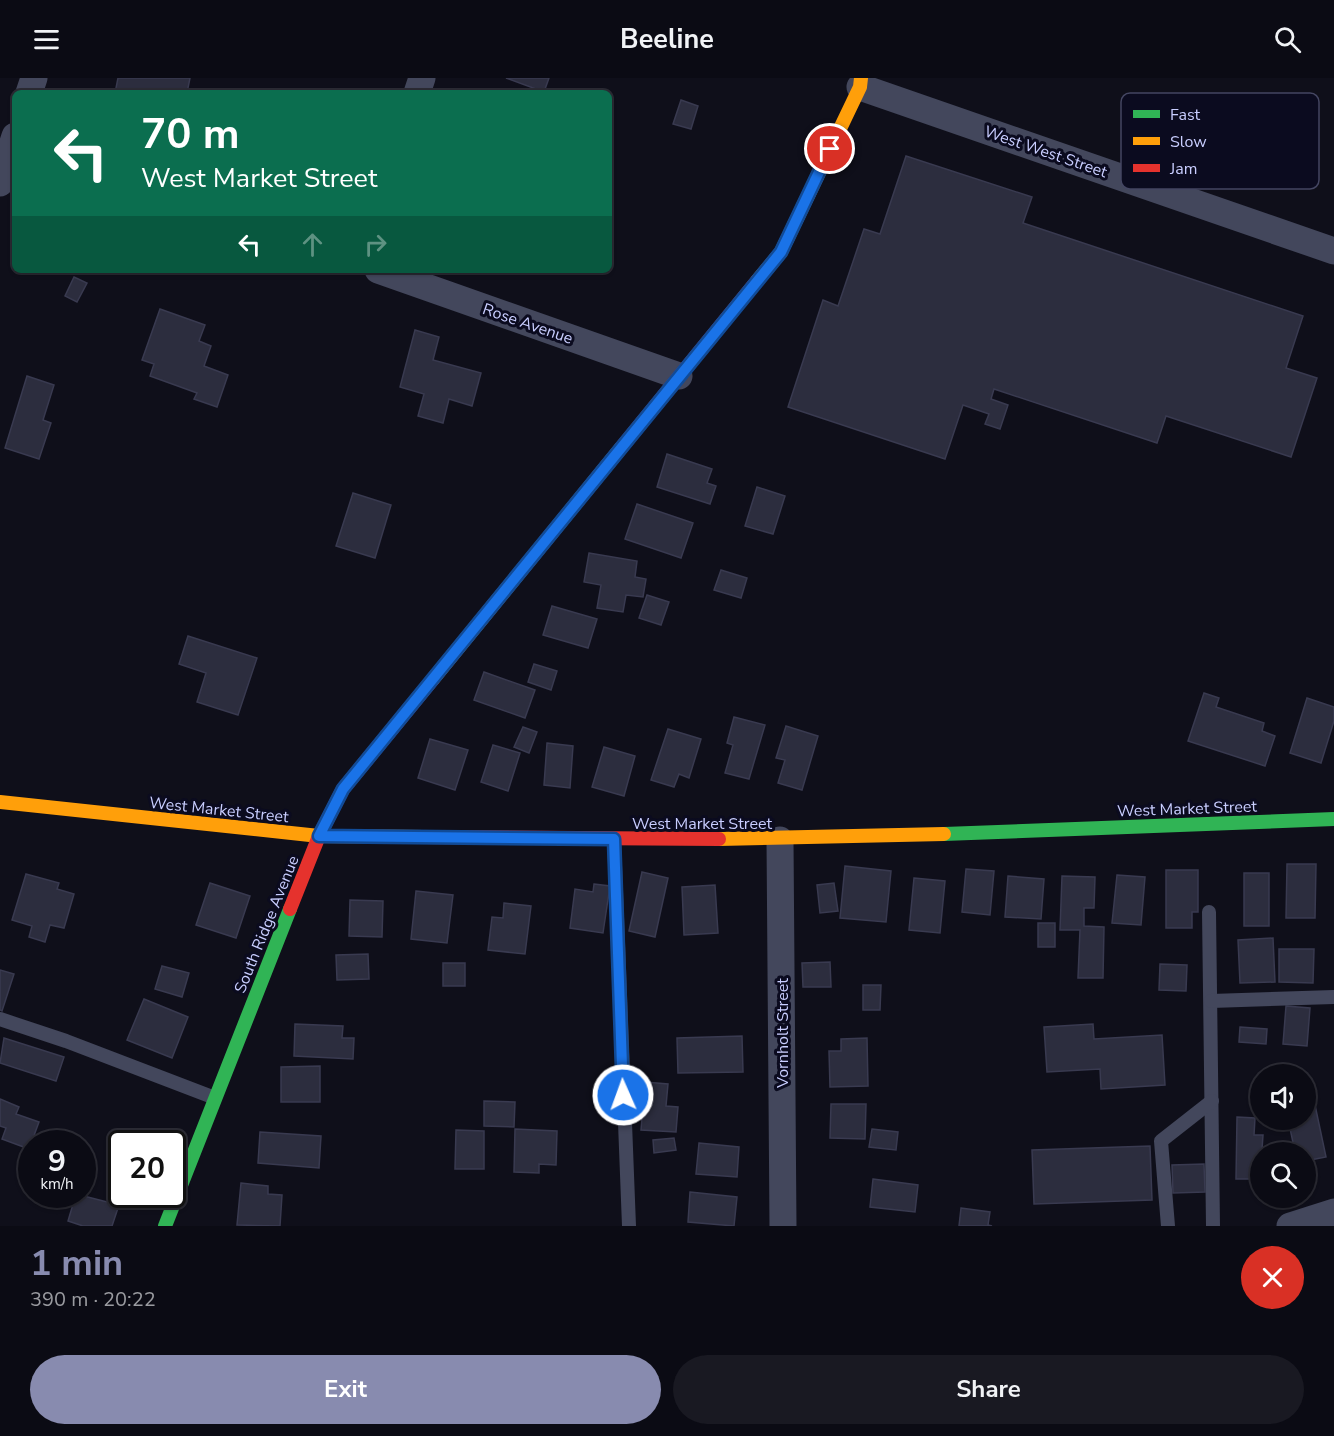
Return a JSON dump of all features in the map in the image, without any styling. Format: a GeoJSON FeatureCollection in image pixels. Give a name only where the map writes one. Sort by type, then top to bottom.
{"type":"FeatureCollection","features":[{"type":"Feature","properties":{"kind":"street","name":"West West Street"},"geometry":{"type":"LineString","coordinates":[[860,83],[1121,175]]}},
{"type":"Feature","properties":{"kind":"street","name":"South Ridge Avenue"},"geometry":{"type":"LineString","coordinates":[[165,1226],[319,836],[343,789],[781,252],[860,83]]}},
{"type":"Feature","properties":{"kind":"street"},"geometry":{"type":"LineString","coordinates":[[0,183],[12,151]]}},
{"type":"Feature","properties":{"kind":"street","name":"West West Street"},"geometry":{"type":"LineString","coordinates":[[1161,189],[1334,250]]}},
{"type":"Feature","properties":{"kind":"street","name":"Rose Avenue"},"geometry":{"type":"LineString","coordinates":[[387,273],[679,376]]}},
{"type":"Feature","properties":{"kind":"street","name":"West Market Street"},"geometry":{"type":"LineString","coordinates":[[0,802],[319,836],[780,840],[1334,819]]}},
{"type":"Feature","properties":{"kind":"street","name":"Vornholt Street"},"geometry":{"type":"LineString","coordinates":[[780,840],[783,1226]]}},
{"type":"Feature","properties":{"kind":"street"},"geometry":{"type":"LineString","coordinates":[[1290,1226],[1334,1212]]}},
{"type":"Feature","properties":{"kind":"lane"},"geometry":{"type":"LineString","coordinates":[[614,839],[629,1226]]}},
{"type":"Feature","properties":{"kind":"lane"},"geometry":{"type":"LineString","coordinates":[[1209,912],[1213,1226]]}},
{"type":"Feature","properties":{"kind":"lane"},"geometry":{"type":"LineString","coordinates":[[1211,1001],[1334,997]]}},
{"type":"Feature","properties":{"kind":"lane"},"geometry":{"type":"LineString","coordinates":[[0,1020],[66,1041],[215,1098]]}},
{"type":"Feature","properties":{"kind":"lane"},"geometry":{"type":"LineString","coordinates":[[1168,1226],[1161,1141],[1212,1101]]}},
{"type":"Feature","properties":{"kind":"building"},"geometry":{"type":"Polygon","coordinates":[[[118,78],[190,78],[188,90],[116,90],[118,78]]]}},
{"type":"Feature","properties":{"kind":"building"},"geometry":{"type":"Polygon","coordinates":[[[506,78],[549,78],[545,90],[539,90],[506,78]]]}},
{"type":"Feature","properties":{"kind":"building"},"geometry":{"type":"Polygon","coordinates":[[[681,100],[698,106],[691,129],[673,124],[681,100]]]}},
{"type":"Feature","properties":{"kind":"building"},"geometry":{"type":"Polygon","coordinates":[[[906,156],[1032,197],[1023,223],[1303,316],[1286,368],[1317,378],[1291,457],[1166,416],[1157,443],[994,389],[991,399],[1008,405],[1000,429],[985,424],[989,414],[963,405],[945,459],[788,407],[823,300],[838,306],[864,229],[880,234],[906,156]]]}},
{"type":"Feature","properties":{"kind":"building"},"geometry":{"type":"Polygon","coordinates":[[[74,277],[87,283],[77,302],[65,296],[74,277]]]}},
{"type":"Feature","properties":{"kind":"building"},"geometry":{"type":"Polygon","coordinates":[[[160,309],[205,325],[199,341],[211,346],[204,366],[228,375],[217,407],[194,399],[197,393],[150,376],[154,364],[142,360],[160,309]]]}},
{"type":"Feature","properties":{"kind":"building"},"geometry":{"type":"Polygon","coordinates":[[[415,330],[439,337],[433,360],[481,373],[472,406],[449,399],[443,423],[418,416],[424,394],[400,387],[415,330]]]}},
{"type":"Feature","properties":{"kind":"building"},"geometry":{"type":"Polygon","coordinates":[[[27,376],[54,385],[43,420],[51,423],[39,459],[5,448],[27,376]]]}},
{"type":"Feature","properties":{"kind":"building"},"geometry":{"type":"Polygon","coordinates":[[[667,454],[712,469],[707,483],[716,486],[710,504],[657,487],[667,454]]]}},
{"type":"Feature","properties":{"kind":"building"},"geometry":{"type":"Polygon","coordinates":[[[757,487],[785,496],[773,534],[745,526],[757,487]]]}},
{"type":"Feature","properties":{"kind":"building"},"geometry":{"type":"Polygon","coordinates":[[[353,493],[391,505],[375,558],[336,546],[353,493]]]}},
{"type":"Feature","properties":{"kind":"building"},"geometry":{"type":"Polygon","coordinates":[[[637,504],[693,523],[681,558],[625,539],[637,504]]]}},
{"type":"Feature","properties":{"kind":"building"},"geometry":{"type":"Polygon","coordinates":[[[589,553],[637,561],[635,577],[646,579],[643,597],[626,595],[623,612],[597,608],[601,585],[584,582],[589,553]]]}},
{"type":"Feature","properties":{"kind":"building"},"geometry":{"type":"Polygon","coordinates":[[[721,570],[747,578],[741,598],[714,590],[721,570]]]}},
{"type":"Feature","properties":{"kind":"building"},"geometry":{"type":"Polygon","coordinates":[[[647,595],[669,602],[661,625],[639,618],[647,595]]]}},
{"type":"Feature","properties":{"kind":"building"},"geometry":{"type":"Polygon","coordinates":[[[552,606],[597,619],[588,648],[543,635],[552,606]]]}},
{"type":"Feature","properties":{"kind":"building"},"geometry":{"type":"Polygon","coordinates":[[[188,636],[257,658],[238,715],[197,702],[206,673],[179,664],[188,636]]]}},
{"type":"Feature","properties":{"kind":"building"},"geometry":{"type":"Polygon","coordinates":[[[534,664],[557,671],[551,690],[528,682],[534,664]]]}},
{"type":"Feature","properties":{"kind":"building"},"geometry":{"type":"Polygon","coordinates":[[[484,672],[535,690],[525,718],[474,700],[484,672]]]}},
{"type":"Feature","properties":{"kind":"building"},"geometry":{"type":"Polygon","coordinates":[[[1204,693],[1219,698],[1216,707],[1264,723],[1262,731],[1275,736],[1265,766],[1188,741],[1204,693]]]}},
{"type":"Feature","properties":{"kind":"building"},"geometry":{"type":"Polygon","coordinates":[[[1307,698],[1334,707],[1334,721],[1321,763],[1290,753],[1307,698]]]}},
{"type":"Feature","properties":{"kind":"building"},"geometry":{"type":"Polygon","coordinates":[[[734,717],[765,725],[749,779],[725,773],[733,745],[727,743],[734,717]]]}},
{"type":"Feature","properties":{"kind":"building"},"geometry":{"type":"Polygon","coordinates":[[[786,726],[818,736],[802,790],[778,783],[785,760],[776,758],[786,726]]]}},
{"type":"Feature","properties":{"kind":"building"},"geometry":{"type":"Polygon","coordinates":[[[523,727],[537,732],[529,753],[514,747],[523,727]]]}},
{"type":"Feature","properties":{"kind":"building"},"geometry":{"type":"Polygon","coordinates":[[[668,729],[701,739],[689,778],[679,774],[674,787],[651,780],[668,729]]]}},
{"type":"Feature","properties":{"kind":"building"},"geometry":{"type":"Polygon","coordinates":[[[430,739],[468,750],[455,790],[418,778],[430,739]]]}},
{"type":"Feature","properties":{"kind":"building"},"geometry":{"type":"Polygon","coordinates":[[[547,743],[573,746],[570,788],[544,785],[547,743]]]}},
{"type":"Feature","properties":{"kind":"building"},"geometry":{"type":"Polygon","coordinates":[[[493,745],[520,753],[508,791],[481,782],[493,745]]]}},
{"type":"Feature","properties":{"kind":"building"},"geometry":{"type":"Polygon","coordinates":[[[604,747],[635,756],[624,796],[592,787],[604,747]]]}},
{"type":"Feature","properties":{"kind":"building"},"geometry":{"type":"Polygon","coordinates":[[[1287,864],[1316,864],[1315,918],[1286,918],[1287,864]]]}},
{"type":"Feature","properties":{"kind":"building"},"geometry":{"type":"Polygon","coordinates":[[[845,866],[891,871],[886,922],[840,918],[845,866]]]}},
{"type":"Feature","properties":{"kind":"building"},"geometry":{"type":"Polygon","coordinates":[[[966,869],[994,871],[990,915],[962,912],[966,869]]]}},
{"type":"Feature","properties":{"kind":"building"},"geometry":{"type":"Polygon","coordinates":[[[1166,870],[1198,870],[1198,912],[1192,912],[1192,928],[1166,928],[1166,870]]]}},
{"type":"Feature","properties":{"kind":"building"},"geometry":{"type":"Polygon","coordinates":[[[642,872],[668,878],[655,937],[629,931],[642,872]]]}},
{"type":"Feature","properties":{"kind":"building"},"geometry":{"type":"Polygon","coordinates":[[[1244,873],[1269,873],[1269,926],[1244,926],[1244,873]]]}},
{"type":"Feature","properties":{"kind":"building"},"geometry":{"type":"Polygon","coordinates":[[[26,874],[59,883],[57,889],[74,894],[64,928],[50,925],[45,942],[29,937],[32,926],[12,920],[26,874]]]}},
{"type":"Feature","properties":{"kind":"building"},"geometry":{"type":"Polygon","coordinates":[[[1117,875],[1145,877],[1141,925],[1112,923],[1117,875]]]}},
{"type":"Feature","properties":{"kind":"building"},"geometry":{"type":"Polygon","coordinates":[[[1008,876],[1044,879],[1041,919],[1005,917],[1008,876]]]}},
{"type":"Feature","properties":{"kind":"building"},"geometry":{"type":"Polygon","coordinates":[[[1062,876],[1095,877],[1094,908],[1084,908],[1084,926],[1104,927],[1103,978],[1078,978],[1080,930],[1060,930],[1062,876]]]}},
{"type":"Feature","properties":{"kind":"building"},"geometry":{"type":"Polygon","coordinates":[[[914,878],[945,881],[940,933],[909,930],[914,878]]]}},
{"type":"Feature","properties":{"kind":"building"},"geometry":{"type":"Polygon","coordinates":[[[210,883],[250,896],[236,938],[196,925],[210,883]]]}},
{"type":"Feature","properties":{"kind":"building"},"geometry":{"type":"Polygon","coordinates":[[[834,883],[838,911],[820,913],[817,885],[834,883]]]}},
{"type":"Feature","properties":{"kind":"building"},"geometry":{"type":"Polygon","coordinates":[[[594,884],[610,886],[603,933],[570,928],[575,889],[593,892],[594,884]]]}},
{"type":"Feature","properties":{"kind":"building"},"geometry":{"type":"Polygon","coordinates":[[[715,885],[718,933],[684,935],[682,887],[715,885]]]}},
{"type":"Feature","properties":{"kind":"building"},"geometry":{"type":"Polygon","coordinates":[[[416,891],[453,895],[447,943],[411,939],[416,891]]]}},
{"type":"Feature","properties":{"kind":"building"},"geometry":{"type":"Polygon","coordinates":[[[350,900],[383,901],[382,937],[349,936],[350,900]]]}},
{"type":"Feature","properties":{"kind":"building"},"geometry":{"type":"Polygon","coordinates":[[[504,903],[531,906],[525,954],[488,950],[492,917],[503,918],[504,903]]]}},
{"type":"Feature","properties":{"kind":"building"},"geometry":{"type":"Polygon","coordinates":[[[1038,923],[1055,923],[1055,947],[1038,947],[1038,923]]]}},
{"type":"Feature","properties":{"kind":"building"},"geometry":{"type":"Polygon","coordinates":[[[1273,938],[1275,982],[1240,983],[1238,940],[1273,938]]]}},
{"type":"Feature","properties":{"kind":"building"},"geometry":{"type":"Polygon","coordinates":[[[1279,949],[1314,949],[1313,983],[1279,982],[1279,949]]]}},
{"type":"Feature","properties":{"kind":"building"},"geometry":{"type":"Polygon","coordinates":[[[368,954],[369,979],[337,980],[336,955],[368,954]]]}},
{"type":"Feature","properties":{"kind":"building"},"geometry":{"type":"Polygon","coordinates":[[[830,962],[831,987],[803,987],[802,963],[830,962]]]}},
{"type":"Feature","properties":{"kind":"building"},"geometry":{"type":"Polygon","coordinates":[[[443,963],[465,963],[465,986],[443,986],[443,963]]]}},
{"type":"Feature","properties":{"kind":"building"},"geometry":{"type":"Polygon","coordinates":[[[1160,964],[1187,965],[1186,991],[1159,990],[1160,964]]]}},
{"type":"Feature","properties":{"kind":"building"},"geometry":{"type":"Polygon","coordinates":[[[162,966],[189,973],[182,997],[155,989],[162,966]]]}},
{"type":"Feature","properties":{"kind":"building"},"geometry":{"type":"Polygon","coordinates":[[[0,970],[14,974],[2,1011],[0,1010],[0,970]]]}},
{"type":"Feature","properties":{"kind":"building"},"geometry":{"type":"Polygon","coordinates":[[[863,985],[881,985],[880,1010],[863,1010],[863,985]]]}},
{"type":"Feature","properties":{"kind":"building"},"geometry":{"type":"Polygon","coordinates":[[[144,999],[188,1017],[172,1058],[127,1040],[144,999]]]}},
{"type":"Feature","properties":{"kind":"building"},"geometry":{"type":"Polygon","coordinates":[[[1286,1006],[1310,1008],[1307,1046],[1283,1044],[1286,1006]]]}},
{"type":"Feature","properties":{"kind":"building"},"geometry":{"type":"Polygon","coordinates":[[[295,1024],[343,1026],[342,1038],[354,1038],[353,1059],[294,1056],[295,1024]]]}},
{"type":"Feature","properties":{"kind":"building"},"geometry":{"type":"Polygon","coordinates":[[[1093,1024],[1094,1039],[1162,1035],[1165,1085],[1101,1089],[1100,1069],[1047,1072],[1044,1027],[1093,1024]]]}},
{"type":"Feature","properties":{"kind":"building"},"geometry":{"type":"Polygon","coordinates":[[[1240,1027],[1267,1029],[1266,1044],[1239,1042],[1240,1027]]]}},
{"type":"Feature","properties":{"kind":"building"},"geometry":{"type":"Polygon","coordinates":[[[742,1036],[743,1072],[678,1073],[677,1038],[742,1036]]]}},
{"type":"Feature","properties":{"kind":"building"},"geometry":{"type":"Polygon","coordinates":[[[4,1038],[64,1057],[56,1081],[0,1063],[4,1038]]]}},
{"type":"Feature","properties":{"kind":"building"},"geometry":{"type":"Polygon","coordinates":[[[867,1038],[868,1086],[830,1087],[829,1051],[841,1051],[841,1039],[867,1038]]]}},
{"type":"Feature","properties":{"kind":"building"},"geometry":{"type":"Polygon","coordinates":[[[320,1066],[320,1102],[281,1102],[281,1067],[320,1066]]]}},
{"type":"Feature","properties":{"kind":"building"},"geometry":{"type":"Polygon","coordinates":[[[645,1082],[668,1084],[666,1106],[678,1107],[676,1132],[641,1130],[645,1082]]]}},
{"type":"Feature","properties":{"kind":"building"},"geometry":{"type":"Polygon","coordinates":[[[0,1099],[19,1107],[16,1114],[39,1122],[36,1130],[18,1130],[18,1145],[2,1139],[6,1128],[0,1126],[0,1099]]]}},
{"type":"Feature","properties":{"kind":"building"},"geometry":{"type":"Polygon","coordinates":[[[484,1101],[515,1102],[514,1127],[484,1126],[484,1101]]]}},
{"type":"Feature","properties":{"kind":"building"},"geometry":{"type":"Polygon","coordinates":[[[831,1104],[866,1104],[865,1139],[830,1138],[831,1104]]]}},
{"type":"Feature","properties":{"kind":"building"},"geometry":{"type":"Polygon","coordinates":[[[1316,1110],[1326,1157],[1316,1159],[1316,1142],[1293,1142],[1290,1130],[1316,1130],[1316,1110]]]}},
{"type":"Feature","properties":{"kind":"building"},"geometry":{"type":"Polygon","coordinates":[[[1237,1117],[1250,1118],[1250,1130],[1254,1130],[1254,1135],[1263,1135],[1263,1142],[1250,1142],[1250,1179],[1236,1179],[1237,1117]]]}},
{"type":"Feature","properties":{"kind":"building"},"geometry":{"type":"Polygon","coordinates":[[[515,1129],[557,1131],[556,1165],[539,1164],[539,1173],[514,1172],[515,1129]]]}},
{"type":"Feature","properties":{"kind":"building"},"geometry":{"type":"Polygon","coordinates":[[[872,1129],[898,1132],[896,1150],[869,1147],[872,1129]]]}},
{"type":"Feature","properties":{"kind":"building"},"geometry":{"type":"Polygon","coordinates":[[[456,1130],[484,1131],[484,1169],[455,1169],[456,1130]]]}},
{"type":"Feature","properties":{"kind":"building"},"geometry":{"type":"Polygon","coordinates":[[[260,1132],[321,1136],[319,1168],[258,1163],[260,1132]]]}},
{"type":"Feature","properties":{"kind":"building"},"geometry":{"type":"Polygon","coordinates":[[[674,1138],[676,1150],[654,1153],[653,1140],[674,1138]]]}},
{"type":"Feature","properties":{"kind":"building"},"geometry":{"type":"Polygon","coordinates":[[[699,1143],[739,1147],[737,1177],[696,1174],[699,1143]]]}},
{"type":"Feature","properties":{"kind":"building"},"geometry":{"type":"Polygon","coordinates":[[[1150,1146],[1152,1200],[1034,1204],[1032,1150],[1150,1146]]]}},
{"type":"Feature","properties":{"kind":"building"},"geometry":{"type":"Polygon","coordinates":[[[1204,1164],[1205,1192],[1173,1193],[1172,1165],[1204,1164]]]}},
{"type":"Feature","properties":{"kind":"building"},"geometry":{"type":"Polygon","coordinates":[[[873,1179],[918,1185],[915,1212],[870,1207],[873,1179]]]}},
{"type":"Feature","properties":{"kind":"building"},"geometry":{"type":"Polygon","coordinates":[[[241,1183],[268,1186],[268,1194],[282,1195],[280,1226],[237,1225],[241,1183]]]}},
{"type":"Feature","properties":{"kind":"building"},"geometry":{"type":"Polygon","coordinates":[[[690,1192],[737,1197],[734,1226],[688,1222],[690,1192]]]}},
{"type":"Feature","properties":{"kind":"building"},"geometry":{"type":"Polygon","coordinates":[[[96,1199],[108,1202],[108,1208],[118,1208],[112,1226],[83,1226],[68,1221],[72,1208],[96,1208],[96,1199]]]}},
{"type":"Feature","properties":{"kind":"building"},"geometry":{"type":"Polygon","coordinates":[[[961,1208],[990,1212],[988,1225],[992,1226],[959,1226],[961,1208]]]}},
{"type":"Feature","properties":{"kind":"traffic: fast"},"geometry":{"type":"LineString","coordinates":[[944,834],[1334,819]]}},
{"type":"Feature","properties":{"kind":"traffic: fast"},"geometry":{"type":"LineString","coordinates":[[165,1226],[290,909]]}},
{"type":"Feature","properties":{"kind":"traffic: slow"},"geometry":{"type":"LineString","coordinates":[[757,281],[781,252],[860,87],[861,78]]}},
{"type":"Feature","properties":{"kind":"traffic: slow"},"geometry":{"type":"LineString","coordinates":[[433,679],[621,448]]}},
{"type":"Feature","properties":{"kind":"traffic: slow"},"geometry":{"type":"LineString","coordinates":[[0,802],[319,836],[424,837]]}},
{"type":"Feature","properties":{"kind":"traffic: slow"},"geometry":{"type":"LineString","coordinates":[[719,839],[944,834]]}},
{"type":"Feature","properties":{"kind":"traffic: jam"},"geometry":{"type":"LineString","coordinates":[[621,448],[757,281]]}},
{"type":"Feature","properties":{"kind":"traffic: jam"},"geometry":{"type":"LineString","coordinates":[[290,909],[319,836],[343,789],[433,679]]}},
{"type":"Feature","properties":{"kind":"traffic: jam"},"geometry":{"type":"LineString","coordinates":[[424,837],[719,839]]}},
{"type":"Feature","properties":{"kind":"route"},"geometry":{"type":"LineString","coordinates":[[623,1095],[614,839],[319,836],[343,789],[781,252],[830,149]]}}]}
